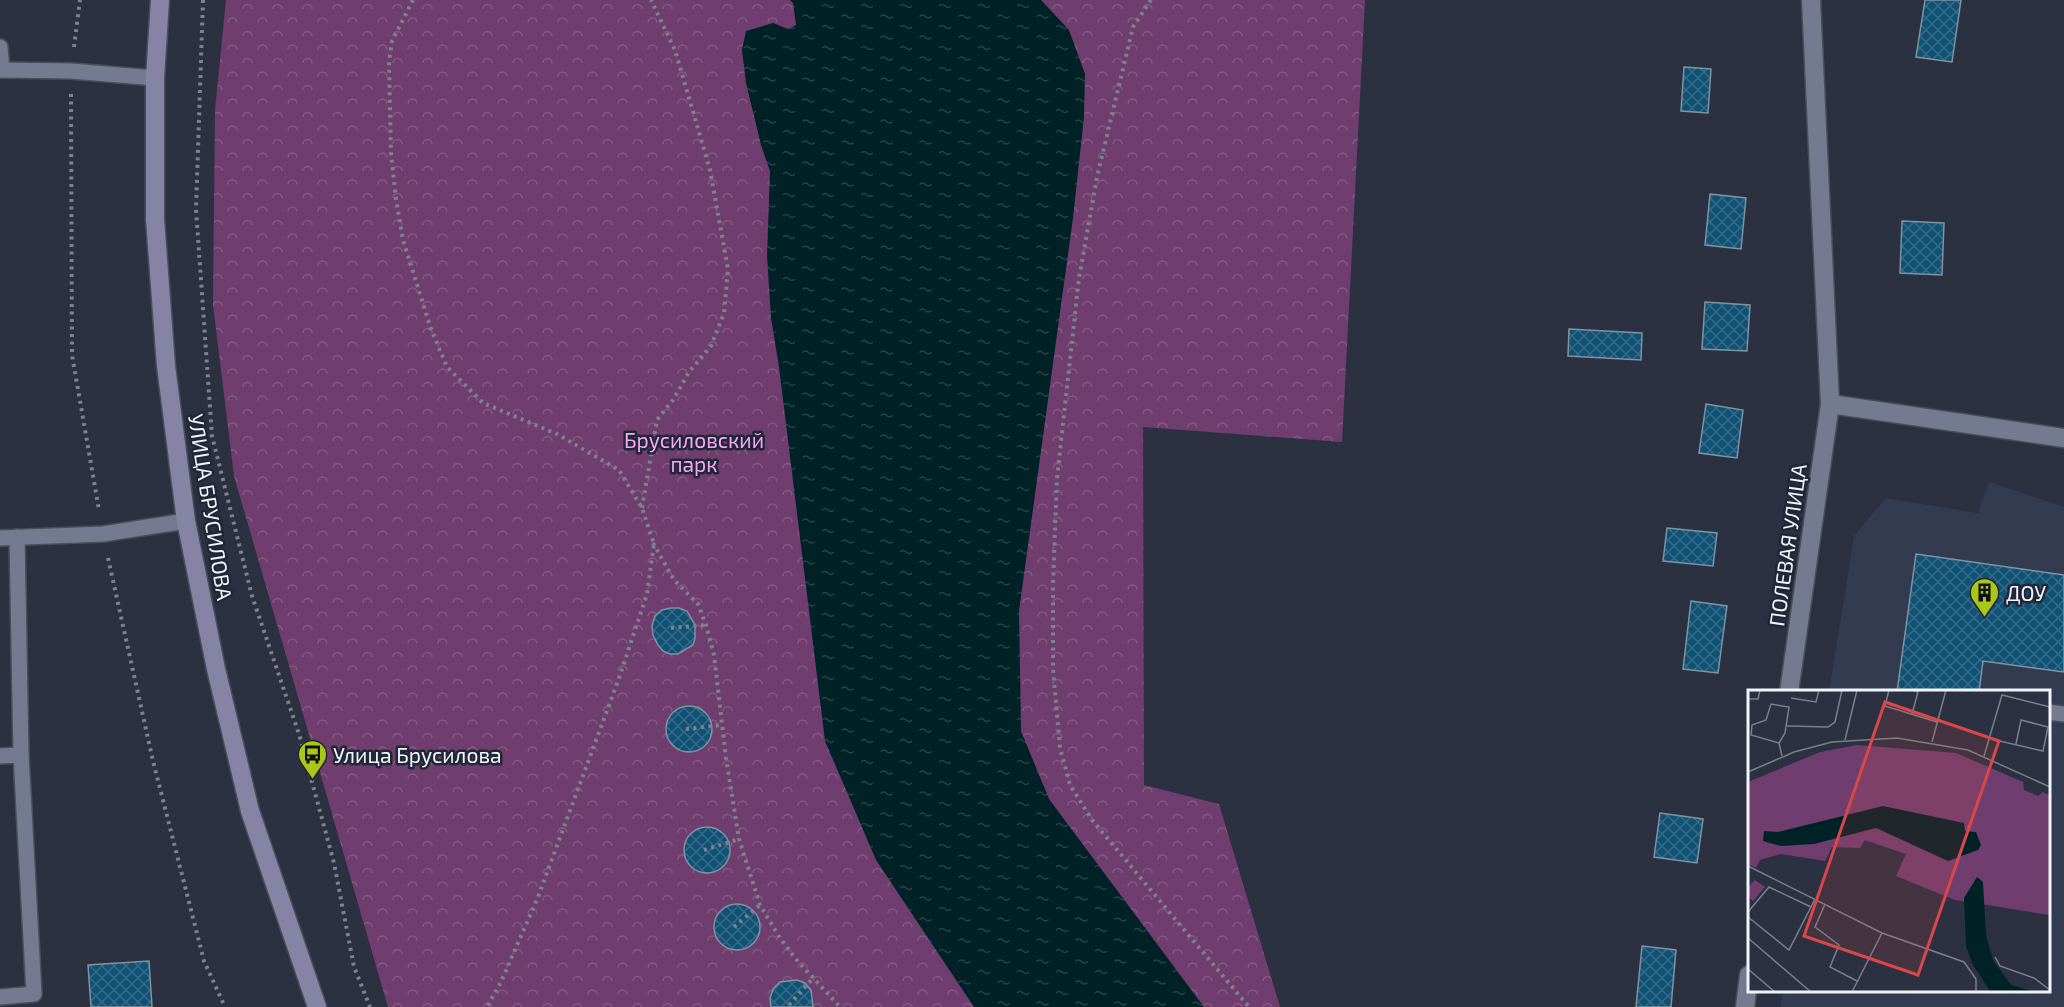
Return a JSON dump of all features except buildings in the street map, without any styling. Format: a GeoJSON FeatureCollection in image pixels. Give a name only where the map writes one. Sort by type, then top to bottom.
{"type":"FeatureCollection","features":[{"type":"Feature","properties":{"kind":"street","name":"УЛИЦА БРУСИЛОВА"},"geometry":{"type":"LineString","coordinates":[[160,0],[155,78],[155,219],[166,366],[186,521],[216,669],[250,811],[317,1007]]}},
{"type":"Feature","properties":{"kind":"street","name":"ПОЛЕВАЯ УЛИЦА"},"geometry":{"type":"LineString","coordinates":[[1789,690],[1830,404],[1811,0]]}},
{"type":"Feature","properties":{"kind":"street"},"geometry":{"type":"LineString","coordinates":[[1830,404],[2064,438]]}},
{"type":"Feature","properties":{"kind":"street"},"geometry":{"type":"LineString","coordinates":[[1745,1007],[1748,983]]}},
{"type":"Feature","properties":{"kind":"lane"},"geometry":{"type":"LineString","coordinates":[[0,46],[1,70],[155,78]]}},
{"type":"Feature","properties":{"kind":"lane"},"geometry":{"type":"LineString","coordinates":[[0,538],[103,534],[186,521]]}},
{"type":"Feature","properties":{"kind":"lane"},"geometry":{"type":"LineString","coordinates":[[0,997],[34,994],[21,755],[17,537]]}},
{"type":"Feature","properties":{"kind":"lane"},"geometry":{"type":"LineString","coordinates":[[2049,712],[2064,714]]}},
{"type":"Feature","properties":{"kind":"lane"},"geometry":{"type":"LineString","coordinates":[[0,756],[21,755]]}},
{"type":"Feature","properties":{"kind":"path"},"geometry":{"type":"LineString","coordinates":[[202,0],[196,209],[212,436],[252,596],[299,734],[331,852],[354,967],[370,1007]]}},
{"type":"Feature","properties":{"kind":"path"},"geometry":{"type":"LineString","coordinates":[[413,0],[392,41],[390,62],[391,154],[403,240],[430,329],[447,367],[483,403],[557,434],[619,470],[642,508],[654,544],[674,580],[698,604],[706,625],[714,655],[739,839],[760,905],[780,938],[840,1007]]}},
{"type":"Feature","properties":{"kind":"path"},"geometry":{"type":"LineString","coordinates":[[642,508],[657,420],[673,400],[689,372],[711,346],[724,313],[728,269],[704,148],[675,50],[651,0]]}},
{"type":"Feature","properties":{"kind":"path"},"geometry":{"type":"LineString","coordinates":[[1151,0],[1134,27],[1097,177],[1079,278],[1057,478],[1053,669],[1060,748],[1070,785],[1092,820],[1249,1007]]}},
{"type":"Feature","properties":{"kind":"path"},"geometry":{"type":"LineString","coordinates":[[487,1007],[501,982],[538,897],[618,681],[647,594],[654,544]]}},
{"type":"Feature","properties":{"kind":"path"},"geometry":{"type":"LineString","coordinates":[[671,628],[706,625]]}},
{"type":"Feature","properties":{"kind":"path"},"geometry":{"type":"LineString","coordinates":[[686,729],[722,724]]}},
{"type":"Feature","properties":{"kind":"path"},"geometry":{"type":"LineString","coordinates":[[704,849],[739,839]]}},
{"type":"Feature","properties":{"kind":"path"},"geometry":{"type":"LineString","coordinates":[[734,927],[760,905]]}},
{"type":"Feature","properties":{"kind":"path"},"geometry":{"type":"LineString","coordinates":[[789,1005],[813,978]]}},
{"type":"Feature","properties":{"kind":"shaded area"},"geometry":{"type":"Polygon","coordinates":[[[1989,482],[2064,507],[2064,1007],[1780,1007],[1783,992],[2049,992],[2049,690],[1829,690],[1854,536],[1886,498],[1978,513],[1989,482]]]}},
{"type":"Feature","properties":{"kind":"green space","name":"Брусиловский парк"},"geometry":{"type":"Polygon","coordinates":[[[226,0],[1365,0],[1342,442],[1143,427],[1144,785],[1219,804],[1280,1007],[388,1007],[234,476],[213,305],[215,110],[226,0]]]}},
{"type":"Feature","properties":{"kind":"water"},"geometry":{"type":"Polygon","coordinates":[[[790,0],[1041,0],[1069,30],[1085,74],[1084,117],[1073,218],[1019,611],[1021,731],[1049,799],[1204,1007],[974,1007],[876,860],[825,741],[771,318],[767,256],[770,171],[761,145],[746,83],[742,50],[746,31],[773,23],[788,29],[796,25],[793,3],[790,0]]]}},
{"type":"Feature","properties":{"kind":"place","name":"ДОУ"},"geometry":{"type":"Point","coordinates":[1985,618]}},
{"type":"Feature","properties":{"kind":"place","name":"Улица Брусилова"},"geometry":{"type":"Point","coordinates":[312,780]}}]}
